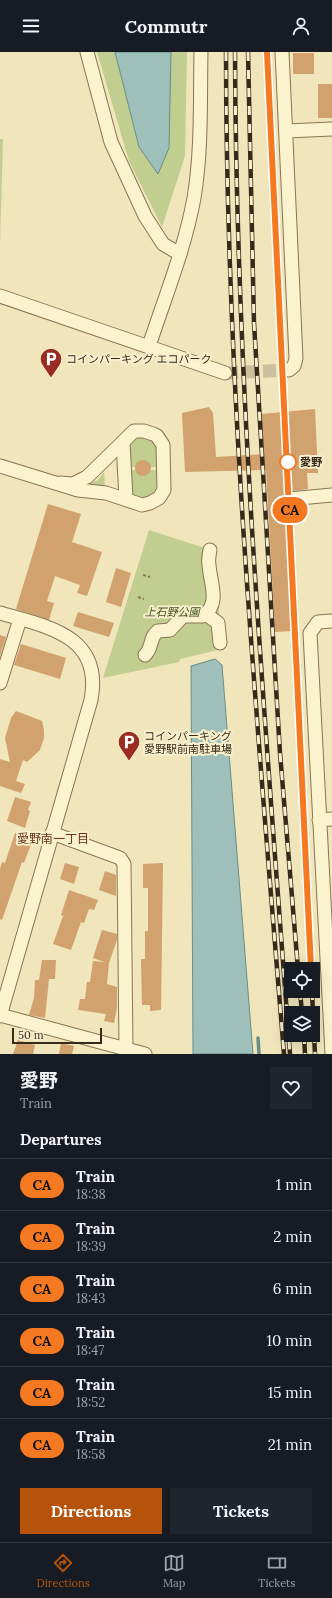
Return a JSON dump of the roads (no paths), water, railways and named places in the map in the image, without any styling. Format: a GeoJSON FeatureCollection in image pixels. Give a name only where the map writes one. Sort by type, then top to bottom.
{"type":"FeatureCollection","features":[{"type":"Feature","properties":{"kind":"street"},"geometry":{"type":"LineString","coordinates":[[87,52],[111,142],[145,216],[163,244],[180,254]]}},
{"type":"Feature","properties":{"kind":"street"},"geometry":{"type":"LineString","coordinates":[[149,346],[180,254],[194,197],[199,154],[201,52]]}},
{"type":"Feature","properties":{"kind":"street"},"geometry":{"type":"LineString","coordinates":[[282,52],[296,358],[294,366],[289,370]]}},
{"type":"Feature","properties":{"kind":"street"},"geometry":{"type":"LineString","coordinates":[[286,131],[332,129]]}},
{"type":"Feature","properties":{"kind":"street"},"geometry":{"type":"LineString","coordinates":[[0,296],[225,373]]}},
{"type":"Feature","properties":{"kind":"street"},"geometry":{"type":"LineString","coordinates":[[0,466],[60,483],[78,490],[106,493],[142,505],[159,498],[164,490],[163,445],[157,436],[144,431],[134,431],[87,478],[73,484],[60,483]]}},
{"type":"Feature","properties":{"kind":"street"},"geometry":{"type":"LineString","coordinates":[[123,442],[126,499]]}},
{"type":"Feature","properties":{"kind":"street"},"geometry":{"type":"LineString","coordinates":[[289,499],[332,495]]}},
{"type":"Feature","properties":{"kind":"street"},"geometry":{"type":"LineString","coordinates":[[145,655],[150,649],[152,637],[158,630],[170,630],[183,616],[199,617],[206,614],[211,608],[214,592],[209,566],[210,550]]}},
{"type":"Feature","properties":{"kind":"street"},"geometry":{"type":"LineString","coordinates":[[0,613],[66,636],[85,653],[92,667],[94,683],[91,700],[0,1015],[145,1054]]}},
{"type":"Feature","properties":{"kind":"street"},"geometry":{"type":"LineString","coordinates":[[206,614],[218,623],[220,643]]}},
{"type":"Feature","properties":{"kind":"street"},"geometry":{"type":"LineString","coordinates":[[0,683],[20,619]]}},
{"type":"Feature","properties":{"kind":"street"},"geometry":{"type":"LineString","coordinates":[[332,622],[318,622],[310,633],[332,1054]]}},
{"type":"Feature","properties":{"kind":"street"},"geometry":{"type":"LineString","coordinates":[[319,820],[332,819]]}},
{"type":"Feature","properties":{"kind":"street"},"geometry":{"type":"LineString","coordinates":[[52,833],[120,858],[124,864],[126,1049]]}},
{"type":"Feature","properties":{"kind":"water"},"geometry":{"type":"Polygon","coordinates":[[[115,52],[171,52],[169,148],[158,174],[139,147],[115,52]]]}},
{"type":"Feature","properties":{"kind":"water"},"geometry":{"type":"Polygon","coordinates":[[[215,659],[222,665],[253,1054],[193,1054],[191,666],[215,659]]]}},
{"type":"Feature","properties":{"kind":"waterway"},"geometry":{"type":"LineString","coordinates":[[258,1038],[259,1054]]}},
{"type":"Feature","properties":{"kind":"tunnel"},"geometry":{"type":"LineString","coordinates":[[225,373],[289,370]]}},
{"type":"Feature","properties":{"kind":"railway"},"geometry":{"type":"LineString","coordinates":[[226,52],[227,178],[237,428],[254,679],[284,1054]]}},
{"type":"Feature","properties":{"kind":"railway"},"geometry":{"type":"LineString","coordinates":[[235,52],[240,303],[246,428],[262,679],[290,1054]]}},
{"type":"Feature","properties":{"kind":"railway"},"geometry":{"type":"LineString","coordinates":[[248,52],[254,323],[280,753],[297,962]]}},
{"type":"Feature","properties":{"kind":"railway"},"geometry":{"type":"LineString","coordinates":[[267,52],[311,962]]}},
{"type":"Feature","properties":{"kind":"railway"},"geometry":{"type":"LineString","coordinates":[[301,998],[301,1006]]}},
{"type":"Feature","properties":{"kind":"railway"},"geometry":{"type":"LineString","coordinates":[[312,998],[313,1006]]}},
{"type":"Feature","properties":{"kind":"railway"},"geometry":{"type":"LineString","coordinates":[[304,1042],[305,1054]]}},
{"type":"Feature","properties":{"kind":"railway"},"geometry":{"type":"LineString","coordinates":[[314,1042],[315,1054]]}},
{"type":"Feature","properties":{"kind":"train","name":"CA"},"geometry":{"type":"LineString","coordinates":[[267,52],[288,462],[311,962]]}},
{"type":"Feature","properties":{"kind":"place","name":"コインパーキング エコパーク"},"geometry":{"type":"Point","coordinates":[51,378]}},
{"type":"Feature","properties":{"kind":"place","name":"愛野"},"geometry":{"type":"Point","coordinates":[288,462]}},
{"type":"Feature","properties":{"kind":"place","name":"コインパーキング 愛野駅前南駐車場"},"geometry":{"type":"Point","coordinates":[129,762]}},
{"type":"Feature","properties":{"kind":"district","name":"愛野南一丁目"},"geometry":{"type":"Point","coordinates":[53,839]}},
{"type":"Feature","properties":{"kind":"park label","name":"上石野公園"},"geometry":{"type":"Point","coordinates":[172,612]}}]}
